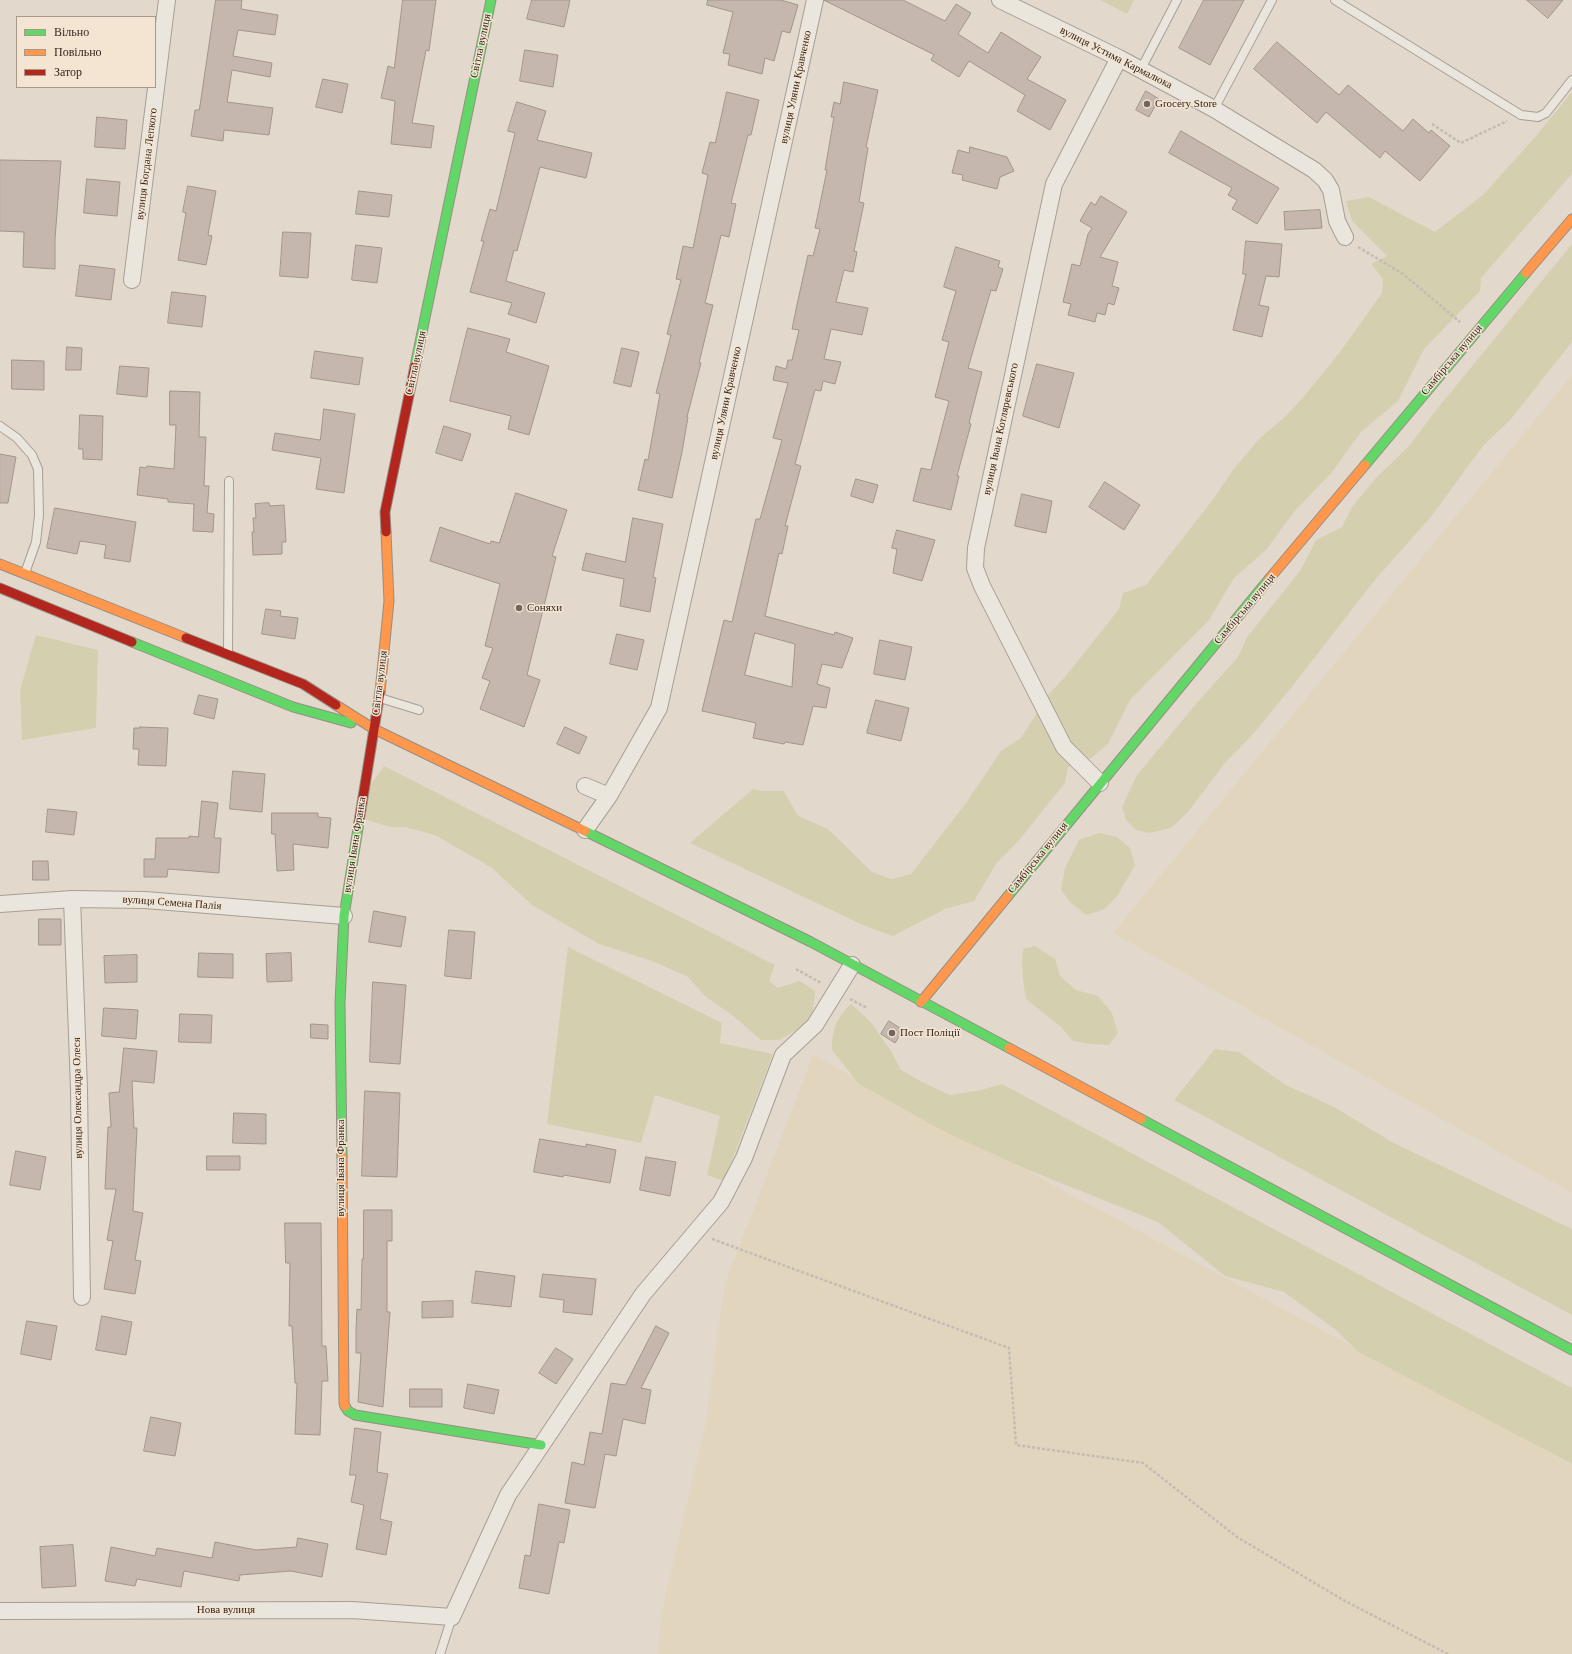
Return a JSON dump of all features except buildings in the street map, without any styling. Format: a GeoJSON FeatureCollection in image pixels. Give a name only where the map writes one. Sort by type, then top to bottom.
{"type":"FeatureCollection","features":[{"type":"Feature","properties":{"kind":"main road","name":"Світла вулиця"},"geometry":{"type":"LineString","coordinates":[[374,729],[379,698],[389,601],[385,512],[491,0]]}},
{"type":"Feature","properties":{"kind":"main road","name":"Самбірська вулиця"},"geometry":{"type":"LineString","coordinates":[[921,1002],[1100,783],[1474,334],[1572,219]]}},
{"type":"Feature","properties":{"kind":"main road"},"geometry":{"type":"LineString","coordinates":[[0,564],[303,684],[374,729],[585,830],[811,942],[1572,1350]]}},
{"type":"Feature","properties":{"kind":"main road"},"geometry":{"type":"LineString","coordinates":[[0,588],[293,707],[374,729]]}},
{"type":"Feature","properties":{"kind":"main road","name":"вулиця Івана Франка"},"geometry":{"type":"LineString","coordinates":[[374,729],[344,916],[340,1010],[344,1403],[348,1411],[355,1415],[541,1445]]}},
{"type":"Feature","properties":{"kind":"street","name":"вулиця Богдана Лепкого"},"geometry":{"type":"LineString","coordinates":[[132,280],[167,0]]}},
{"type":"Feature","properties":{"kind":"street","name":"вулиця Уляни Кравченко"},"geometry":{"type":"LineString","coordinates":[[585,830],[608,796],[659,708],[815,0]]}},
{"type":"Feature","properties":{"kind":"street","name":"вулиця Устима Кармалюка"},"geometry":{"type":"LineString","coordinates":[[1000,0],[1141,69],[1214,109],[1314,170],[1325,180],[1331,190],[1337,221],[1345,237]]}},
{"type":"Feature","properties":{"kind":"street","name":"вулиця Івана Котляревського"},"geometry":{"type":"LineString","coordinates":[[1100,783],[1064,747],[982,586],[975,568],[976,548],[1054,184],[1119,58]]}},
{"type":"Feature","properties":{"kind":"street"},"geometry":{"type":"LineString","coordinates":[[585,786],[608,796]]}},
{"type":"Feature","properties":{"kind":"street","name":"вулиця Семена Палія"},"geometry":{"type":"LineString","coordinates":[[0,904],[72,899],[146,900],[344,916]]}},
{"type":"Feature","properties":{"kind":"street","name":"вулиця Олександра Олеся"},"geometry":{"type":"LineString","coordinates":[[72,899],[79,1090],[82,1297]]}},
{"type":"Feature","properties":{"kind":"street"},"geometry":{"type":"LineString","coordinates":[[452,1616],[508,1495],[643,1294],[721,1202],[744,1158],[783,1054],[815,1025],[852,965]]}},
{"type":"Feature","properties":{"kind":"street","name":"Нова вулиця"},"geometry":{"type":"LineString","coordinates":[[0,1611],[352,1610],[452,1616]]}},
{"type":"Feature","properties":{"kind":"lane"},"geometry":{"type":"LineString","coordinates":[[1141,69],[1177,0]]}},
{"type":"Feature","properties":{"kind":"lane"},"geometry":{"type":"LineString","coordinates":[[1214,109],[1272,0]]}},
{"type":"Feature","properties":{"kind":"lane"},"geometry":{"type":"LineString","coordinates":[[1335,0],[1521,115],[1538,117],[1546,113],[1572,80]]}},
{"type":"Feature","properties":{"kind":"lane"},"geometry":{"type":"LineString","coordinates":[[0,426],[17,438],[32,454],[38,469],[39,515],[36,535],[25,574]]}},
{"type":"Feature","properties":{"kind":"lane"},"geometry":{"type":"LineString","coordinates":[[228,481],[228,654]]}},
{"type":"Feature","properties":{"kind":"lane"},"geometry":{"type":"LineString","coordinates":[[379,698],[420,710]]}},
{"type":"Feature","properties":{"kind":"lane"},"geometry":{"type":"LineString","coordinates":[[440,1654],[452,1616]]}},
{"type":"Feature","properties":{"kind":"path"},"geometry":{"type":"LineString","coordinates":[[1432,124],[1461,143],[1521,115]]}},
{"type":"Feature","properties":{"kind":"path"},"geometry":{"type":"LineString","coordinates":[[1345,237],[1359,248],[1402,274],[1474,334]]}},
{"type":"Feature","properties":{"kind":"path"},"geometry":{"type":"LineString","coordinates":[[695,1233],[1010,1348],[1016,1445],[1143,1464],[1237,1537],[1345,1601],[1448,1654]]}},
{"type":"Feature","properties":{"kind":"shaded area"},"geometry":{"type":"Polygon","coordinates":[[[1100,0],[1134,0],[1127,14],[1100,0]]]}},
{"type":"Feature","properties":{"kind":"shaded area"},"geometry":{"type":"Polygon","coordinates":[[[1572,92],[1572,174],[1481,278],[1480,291],[1424,349],[1398,401],[1361,432],[1332,472],[1293,513],[1267,549],[1234,578],[1209,620],[1130,700],[1108,744],[1090,759],[1068,767],[1065,783],[1020,839],[996,864],[974,901],[945,909],[893,936],[865,926],[690,843],[753,789],[762,791],[784,791],[798,816],[828,829],[872,872],[891,879],[911,874],[966,803],[1001,751],[1021,738],[1048,695],[1065,677],[1119,609],[1123,593],[1146,585],[1211,502],[1236,466],[1260,438],[1285,417],[1305,395],[1340,352],[1382,293],[1383,279],[1371,264],[1387,256],[1352,221],[1346,201],[1369,197],[1435,232],[1483,195],[1536,136],[1572,92]]]}},
{"type":"Feature","properties":{"kind":"shaded area"},"geometry":{"type":"Polygon","coordinates":[[[1572,244],[1572,342],[1511,419],[1483,446],[1430,518],[1374,581],[1291,688],[1254,733],[1225,763],[1188,812],[1171,828],[1149,833],[1136,830],[1126,820],[1122,807],[1137,775],[1196,704],[1238,657],[1247,637],[1300,571],[1316,540],[1342,527],[1352,507],[1377,477],[1409,446],[1437,409],[1572,244]]]}},
{"type":"Feature","properties":{"kind":"shaded area"},"geometry":{"type":"Polygon","coordinates":[[[1572,375],[1572,1193],[1113,933],[1572,375]]]}},
{"type":"Feature","properties":{"kind":"shaded area"},"geometry":{"type":"Polygon","coordinates":[[[36,635],[98,650],[96,728],[22,740],[20,690],[36,635]]]}},
{"type":"Feature","properties":{"kind":"shaded area"},"geometry":{"type":"Polygon","coordinates":[[[384,766],[775,965],[769,981],[778,988],[800,981],[815,991],[812,1021],[779,1040],[761,1040],[732,1015],[706,997],[688,977],[652,961],[599,944],[532,905],[492,868],[435,835],[405,827],[390,827],[367,820],[359,801],[384,766]]]}},
{"type":"Feature","properties":{"kind":"shaded area"},"geometry":{"type":"Polygon","coordinates":[[[1099,833],[1117,837],[1130,848],[1135,865],[1118,895],[1105,909],[1086,915],[1070,902],[1061,890],[1065,868],[1079,840],[1099,833]]]}},
{"type":"Feature","properties":{"kind":"shaded area"},"geometry":{"type":"Polygon","coordinates":[[[1035,946],[1055,959],[1060,976],[1076,990],[1098,996],[1112,1013],[1118,1033],[1109,1045],[1073,1041],[1061,1027],[1026,999],[1022,962],[1023,949],[1035,946]]]}},
{"type":"Feature","properties":{"kind":"shaded area"},"geometry":{"type":"Polygon","coordinates":[[[568,947],[722,1023],[720,1043],[773,1054],[724,1181],[707,1175],[720,1116],[655,1095],[641,1143],[547,1124],[568,947]]]}},
{"type":"Feature","properties":{"kind":"shaded area"},"geometry":{"type":"Polygon","coordinates":[[[851,1004],[870,1021],[891,1051],[901,1070],[922,1082],[950,1095],[981,1090],[1002,1084],[1572,1388],[1572,1464],[1357,1351],[1336,1330],[1284,1292],[1225,1276],[1158,1222],[1026,1169],[947,1133],[859,1084],[832,1050],[834,1030],[838,1019],[851,1004]]]}},
{"type":"Feature","properties":{"kind":"shaded area"},"geometry":{"type":"Polygon","coordinates":[[[1215,1049],[1239,1052],[1284,1084],[1334,1107],[1392,1142],[1572,1229],[1572,1315],[1174,1100],[1215,1049]]]}},
{"type":"Feature","properties":{"kind":"shaded area"},"geometry":{"type":"Polygon","coordinates":[[[813,1055],[1572,1465],[1572,1654],[658,1654],[661,1615],[705,1426],[725,1283],[813,1055]]]}},
{"type":"Feature","properties":{"kind":"traffic: fast"},"geometry":{"type":"LineString","coordinates":[[415,366],[491,0]]}},
{"type":"Feature","properties":{"kind":"traffic: fast"},"geometry":{"type":"LineString","coordinates":[[1365,465],[1526,273]]}},
{"type":"Feature","properties":{"kind":"traffic: fast"},"geometry":{"type":"LineString","coordinates":[[1008,896],[1269,579]]}},
{"type":"Feature","properties":{"kind":"traffic: fast"},"geometry":{"type":"LineString","coordinates":[[132,642],[293,707],[351,723]]}},
{"type":"Feature","properties":{"kind":"traffic: fast"},"geometry":{"type":"LineString","coordinates":[[342,1156],[340,1003],[344,916],[359,822]]}},
{"type":"Feature","properties":{"kind":"traffic: fast"},"geometry":{"type":"LineString","coordinates":[[585,831],[811,942],[1009,1048]]}},
{"type":"Feature","properties":{"kind":"traffic: fast"},"geometry":{"type":"LineString","coordinates":[[1141,1119],[1572,1350]]}},
{"type":"Feature","properties":{"kind":"traffic: fast"},"geometry":{"type":"LineString","coordinates":[[345,1406],[348,1411],[355,1415],[541,1445]]}},
{"type":"Feature","properties":{"kind":"traffic: slow"},"geometry":{"type":"LineString","coordinates":[[1526,273],[1572,219]]}},
{"type":"Feature","properties":{"kind":"traffic: slow"},"geometry":{"type":"LineString","coordinates":[[1269,579],[1365,465]]}},
{"type":"Feature","properties":{"kind":"traffic: slow"},"geometry":{"type":"LineString","coordinates":[[380,692],[389,601],[386,532]]}},
{"type":"Feature","properties":{"kind":"traffic: slow"},"geometry":{"type":"LineString","coordinates":[[0,564],[186,638]]}},
{"type":"Feature","properties":{"kind":"traffic: slow"},"geometry":{"type":"LineString","coordinates":[[336,705],[374,729],[585,831]]}},
{"type":"Feature","properties":{"kind":"traffic: slow"},"geometry":{"type":"LineString","coordinates":[[921,1002],[1008,896]]}},
{"type":"Feature","properties":{"kind":"traffic: slow"},"geometry":{"type":"LineString","coordinates":[[1009,1048],[1141,1119]]}},
{"type":"Feature","properties":{"kind":"traffic: slow"},"geometry":{"type":"LineString","coordinates":[[342,1156],[345,1406]]}},
{"type":"Feature","properties":{"kind":"traffic: jam"},"geometry":{"type":"LineString","coordinates":[[386,532],[385,512],[415,366]]}},
{"type":"Feature","properties":{"kind":"traffic: jam"},"geometry":{"type":"LineString","coordinates":[[0,588],[132,642]]}},
{"type":"Feature","properties":{"kind":"traffic: jam"},"geometry":{"type":"LineString","coordinates":[[186,638],[303,684],[336,705]]}},
{"type":"Feature","properties":{"kind":"traffic: jam"},"geometry":{"type":"LineString","coordinates":[[359,822],[380,692]]}},
{"type":"Feature","properties":{"kind":"place","name":"Grocery Store"},"geometry":{"type":"Point","coordinates":[1147,104]}},
{"type":"Feature","properties":{"kind":"place","name":"Соняхи"},"geometry":{"type":"Point","coordinates":[519,608]}},
{"type":"Feature","properties":{"kind":"place","name":"Пост Поліції"},"geometry":{"type":"Point","coordinates":[892,1033]}}]}
